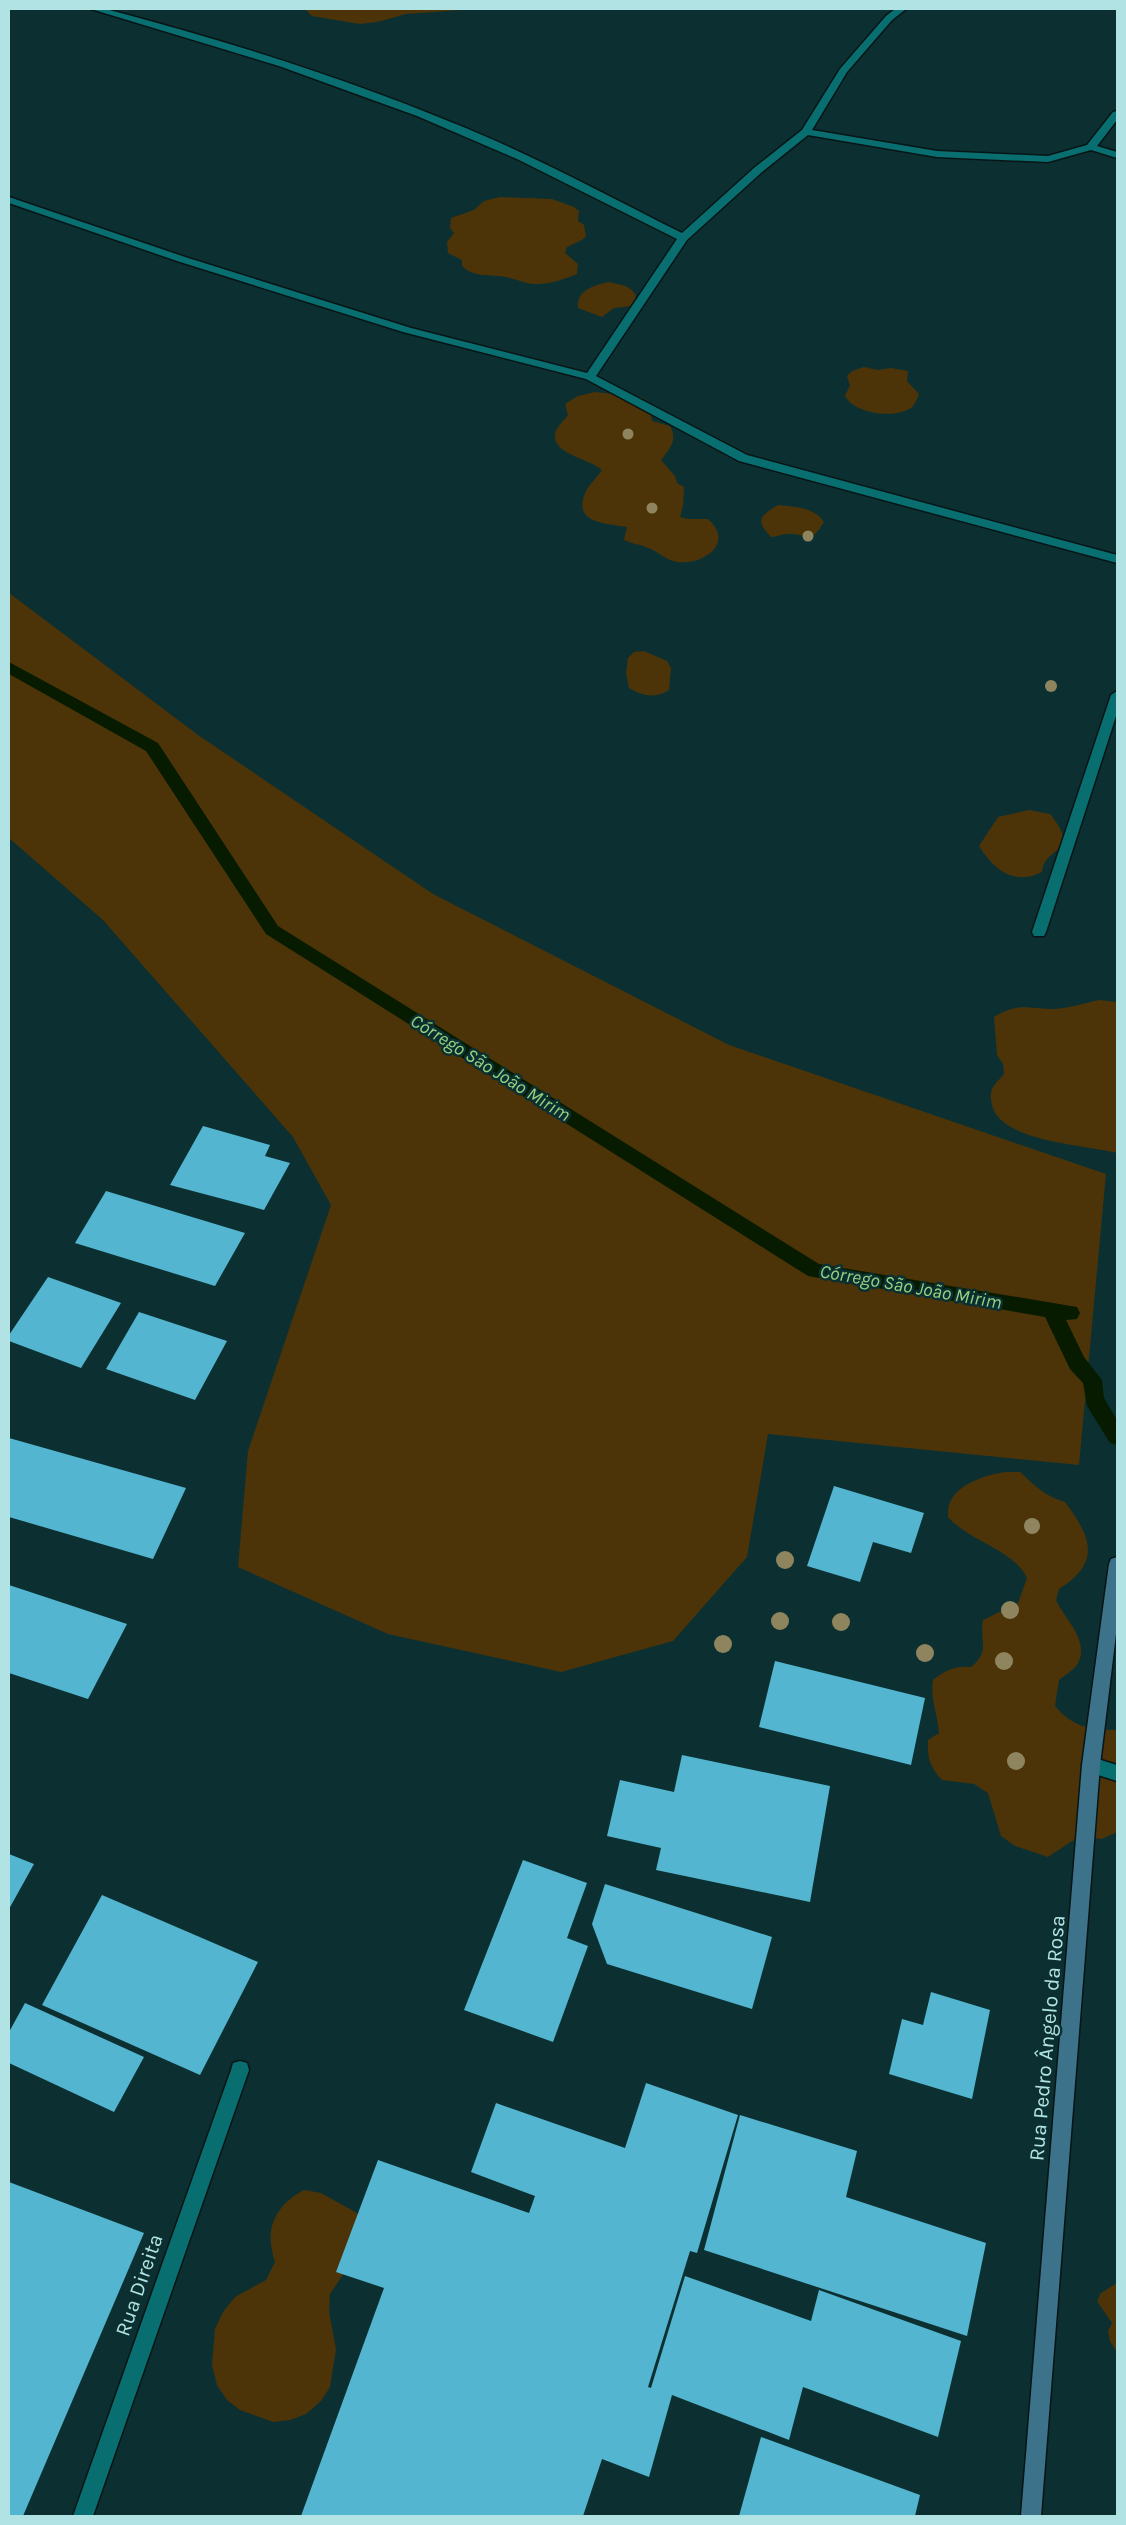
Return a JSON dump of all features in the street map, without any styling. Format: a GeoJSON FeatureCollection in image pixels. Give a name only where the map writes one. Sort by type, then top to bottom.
{"type":"FeatureCollection","features":[{"type":"Feature","properties":{"kind":"main road","name":"Rua Pedro Ângelo da Rosa"},"geometry":{"type":"LineString","coordinates":[[1031,2516],[1091,1765],[1117,1564]]}},
{"type":"Feature","properties":{"kind":"street"},"geometry":{"type":"LineString","coordinates":[[96,9],[153,24],[352,88],[466,133],[565,178],[683,238]]}},
{"type":"Feature","properties":{"kind":"street"},"geometry":{"type":"LineString","coordinates":[[590,377],[683,238],[758,170],[806,132],[843,70],[889,18],[902,9]]}},
{"type":"Feature","properties":{"kind":"street"},"geometry":{"type":"LineString","coordinates":[[806,132],[937,154],[1048,160],[1091,146],[1117,114]]}},
{"type":"Feature","properties":{"kind":"street"},"geometry":{"type":"LineString","coordinates":[[1091,146],[1117,155]]}},
{"type":"Feature","properties":{"kind":"street"},"geometry":{"type":"LineString","coordinates":[[9,200],[181,258],[407,330],[590,377],[743,458],[1117,559]]}},
{"type":"Feature","properties":{"kind":"street"},"geometry":{"type":"LineString","coordinates":[[1039,932],[1117,695]]}},
{"type":"Feature","properties":{"kind":"street"},"geometry":{"type":"LineString","coordinates":[[1091,1765],[1117,1773]]}},
{"type":"Feature","properties":{"kind":"street","name":"Rua Direita"},"geometry":{"type":"LineString","coordinates":[[83,2516],[240,2070]]}},
{"type":"Feature","properties":{"kind":"shaded area"},"geometry":{"type":"Polygon","coordinates":[[[305,9],[474,9],[406,14],[377,22],[360,24],[312,16],[305,9]]]}},
{"type":"Feature","properties":{"kind":"shaded area"},"geometry":{"type":"Polygon","coordinates":[[[500,197],[552,199],[574,207],[579,211],[578,221],[584,225],[586,236],[567,247],[565,253],[578,264],[577,274],[550,283],[531,284],[506,277],[482,275],[472,272],[462,266],[462,260],[448,253],[447,242],[454,233],[450,228],[451,218],[474,210],[484,201],[500,197]]]}},
{"type":"Feature","properties":{"kind":"shaded area"},"geometry":{"type":"Polygon","coordinates":[[[609,282],[625,286],[634,292],[636,296],[632,306],[614,308],[602,317],[578,308],[578,302],[583,293],[588,289],[609,282]]]}},
{"type":"Feature","properties":{"kind":"shaded area"},"geometry":{"type":"Polygon","coordinates":[[[864,367],[878,370],[891,368],[908,371],[907,381],[919,394],[914,405],[904,411],[885,414],[866,411],[850,402],[845,396],[850,385],[847,376],[852,371],[864,367]]]}},
{"type":"Feature","properties":{"kind":"shaded area"},"geometry":{"type":"Polygon","coordinates":[[[595,392],[641,397],[648,403],[652,421],[670,426],[673,436],[672,444],[661,460],[675,476],[677,483],[684,487],[680,517],[708,519],[716,528],[717,544],[713,551],[706,556],[688,562],[673,561],[643,546],[624,540],[627,527],[599,522],[586,515],[583,509],[583,500],[587,489],[602,470],[564,450],[555,439],[557,429],[568,415],[565,404],[578,396],[595,392]]]}},
{"type":"Feature","properties":{"kind":"shaded area"},"geometry":{"type":"Polygon","coordinates":[[[778,505],[797,507],[810,511],[815,513],[824,522],[816,533],[810,537],[789,534],[771,537],[761,522],[767,512],[778,505]]]}},
{"type":"Feature","properties":{"kind":"shaded area"},"geometry":{"type":"Polygon","coordinates":[[[9,593],[198,735],[433,894],[729,1045],[1106,1174],[1079,1465],[768,1434],[747,1557],[673,1641],[561,1672],[388,1634],[238,1567],[248,1451],[331,1205],[293,1137],[103,920],[9,838],[9,593]]]}},
{"type":"Feature","properties":{"kind":"shaded area"},"geometry":{"type":"Polygon","coordinates":[[[644,651],[667,661],[671,668],[669,690],[664,693],[649,695],[629,688],[626,673],[628,658],[634,652],[644,651]]]}},
{"type":"Feature","properties":{"kind":"shaded area"},"geometry":{"type":"Polygon","coordinates":[[[1029,810],[1050,814],[1059,827],[1063,837],[1062,843],[1044,863],[1042,872],[1032,876],[1014,876],[1006,873],[991,862],[979,846],[998,817],[1029,810]]]}},
{"type":"Feature","properties":{"kind":"shaded area"},"geometry":{"type":"Polygon","coordinates":[[[1099,1000],[1117,1002],[1117,1153],[1046,1140],[1011,1127],[998,1117],[992,1105],[991,1095],[992,1089],[1004,1074],[1003,1064],[997,1055],[994,1017],[1009,1009],[1023,1007],[1058,1009],[1099,1000]]]}},
{"type":"Feature","properties":{"kind":"shaded area"},"geometry":{"type":"Polygon","coordinates":[[[1006,1472],[1020,1472],[1046,1494],[1065,1502],[1086,1538],[1088,1548],[1087,1559],[1082,1569],[1073,1579],[1059,1589],[1056,1600],[1075,1631],[1081,1648],[1077,1665],[1059,1680],[1055,1706],[1075,1723],[1090,1728],[1117,1730],[1117,1832],[1102,1839],[1086,1837],[1072,1841],[1048,1857],[1015,1846],[1001,1836],[988,1793],[974,1784],[942,1780],[930,1762],[928,1752],[928,1740],[939,1733],[933,1701],[933,1680],[951,1669],[971,1667],[977,1661],[983,1650],[983,1620],[1018,1603],[1027,1578],[1021,1568],[1012,1560],[967,1533],[948,1517],[949,1505],[958,1491],[973,1481],[1006,1472]]]}},
{"type":"Feature","properties":{"kind":"shaded area"},"geometry":{"type":"Polygon","coordinates":[[[304,2190],[321,2193],[357,2213],[362,2231],[361,2248],[330,2294],[329,2312],[336,2349],[330,2387],[321,2401],[306,2414],[290,2420],[273,2422],[240,2410],[227,2400],[217,2385],[212,2365],[215,2329],[223,2312],[235,2297],[266,2280],[275,2262],[271,2240],[271,2229],[274,2220],[285,2204],[304,2190]]]}},
{"type":"Feature","properties":{"kind":"shaded area"},"geometry":{"type":"Polygon","coordinates":[[[1117,2283],[1117,2352],[1110,2341],[1108,2331],[1112,2323],[1097,2301],[1101,2293],[1117,2283]]]}},
{"type":"Feature","properties":{"kind":"building"},"geometry":{"type":"Polygon","coordinates":[[[203,1126],[270,1145],[265,1156],[290,1163],[264,1210],[170,1185],[203,1126]]]}},
{"type":"Feature","properties":{"kind":"building"},"geometry":{"type":"Polygon","coordinates":[[[106,1191],[245,1233],[215,1286],[75,1243],[106,1191]]]}},
{"type":"Feature","properties":{"kind":"building"},"geometry":{"type":"Polygon","coordinates":[[[48,1277],[121,1303],[81,1368],[9,1341],[9,1335],[48,1277]]]}},
{"type":"Feature","properties":{"kind":"building"},"geometry":{"type":"Polygon","coordinates":[[[139,1312],[227,1341],[195,1400],[106,1369],[139,1312]]]}},
{"type":"Feature","properties":{"kind":"building"},"geometry":{"type":"Polygon","coordinates":[[[9,1438],[186,1488],[153,1559],[9,1517],[9,1438]]]}},
{"type":"Feature","properties":{"kind":"building"},"geometry":{"type":"Polygon","coordinates":[[[834,1486],[924,1513],[911,1553],[873,1542],[860,1582],[807,1566],[834,1486]]]}},
{"type":"Feature","properties":{"kind":"building"},"geometry":{"type":"Polygon","coordinates":[[[9,1585],[127,1624],[88,1699],[9,1673],[9,1585]]]}},
{"type":"Feature","properties":{"kind":"building"},"geometry":{"type":"Polygon","coordinates":[[[775,1661],[925,1698],[911,1765],[759,1727],[775,1661]]]}},
{"type":"Feature","properties":{"kind":"building"},"geometry":{"type":"Polygon","coordinates":[[[682,1755],[830,1786],[810,1902],[656,1870],[661,1848],[607,1836],[620,1780],[674,1792],[682,1755]]]}},
{"type":"Feature","properties":{"kind":"building"},"geometry":{"type":"Polygon","coordinates":[[[9,1854],[34,1864],[9,1909],[9,1854]]]}},
{"type":"Feature","properties":{"kind":"building"},"geometry":{"type":"Polygon","coordinates":[[[523,1860],[587,1883],[567,1938],[588,1946],[553,2042],[464,2010],[523,1860]]]}},
{"type":"Feature","properties":{"kind":"building"},"geometry":{"type":"Polygon","coordinates":[[[605,1884],[772,1937],[752,2009],[607,1964],[592,1924],[605,1884]]]}},
{"type":"Feature","properties":{"kind":"building"},"geometry":{"type":"Polygon","coordinates":[[[102,1895],[258,1962],[200,2075],[42,2005],[102,1895]]]}},
{"type":"Feature","properties":{"kind":"building"},"geometry":{"type":"Polygon","coordinates":[[[931,1992],[990,2010],[972,2099],[889,2074],[902,2019],[923,2025],[931,1992]]]}},
{"type":"Feature","properties":{"kind":"building"},"geometry":{"type":"Polygon","coordinates":[[[25,2003],[144,2057],[114,2112],[9,2063],[9,2032],[25,2003]]]}},
{"type":"Feature","properties":{"kind":"building"},"geometry":{"type":"Polygon","coordinates":[[[646,2083],[738,2115],[697,2253],[690,2251],[648,2387],[651,2388],[685,2276],[811,2321],[819,2290],[961,2341],[938,2437],[803,2387],[789,2440],[672,2395],[649,2477],[602,2459],[583,2516],[301,2516],[384,2288],[336,2272],[378,2160],[529,2213],[535,2196],[471,2172],[496,2103],[625,2148],[646,2083]]]}},
{"type":"Feature","properties":{"kind":"building"},"geometry":{"type":"Polygon","coordinates":[[[740,2115],[857,2151],[846,2197],[986,2243],[967,2336],[704,2250],[740,2115]]]}},
{"type":"Feature","properties":{"kind":"building"},"geometry":{"type":"Polygon","coordinates":[[[9,2182],[144,2233],[23,2516],[9,2516],[9,2182]]]}},
{"type":"Feature","properties":{"kind":"building"},"geometry":{"type":"Polygon","coordinates":[[[761,2437],[920,2495],[915,2516],[739,2516],[761,2437]]]}},
{"type":"Feature","properties":{"kind":"waterway","name":"Córrego São João Mirim"},"geometry":{"type":"LineString","coordinates":[[9,667],[152,747],[272,930],[815,1271],[1070,1313]]}},
{"type":"Feature","properties":{"kind":"waterway"},"geometry":{"type":"LineString","coordinates":[[1052,1311],[1077,1363],[1092,1380],[1094,1400],[1117,1437]]}}]}
